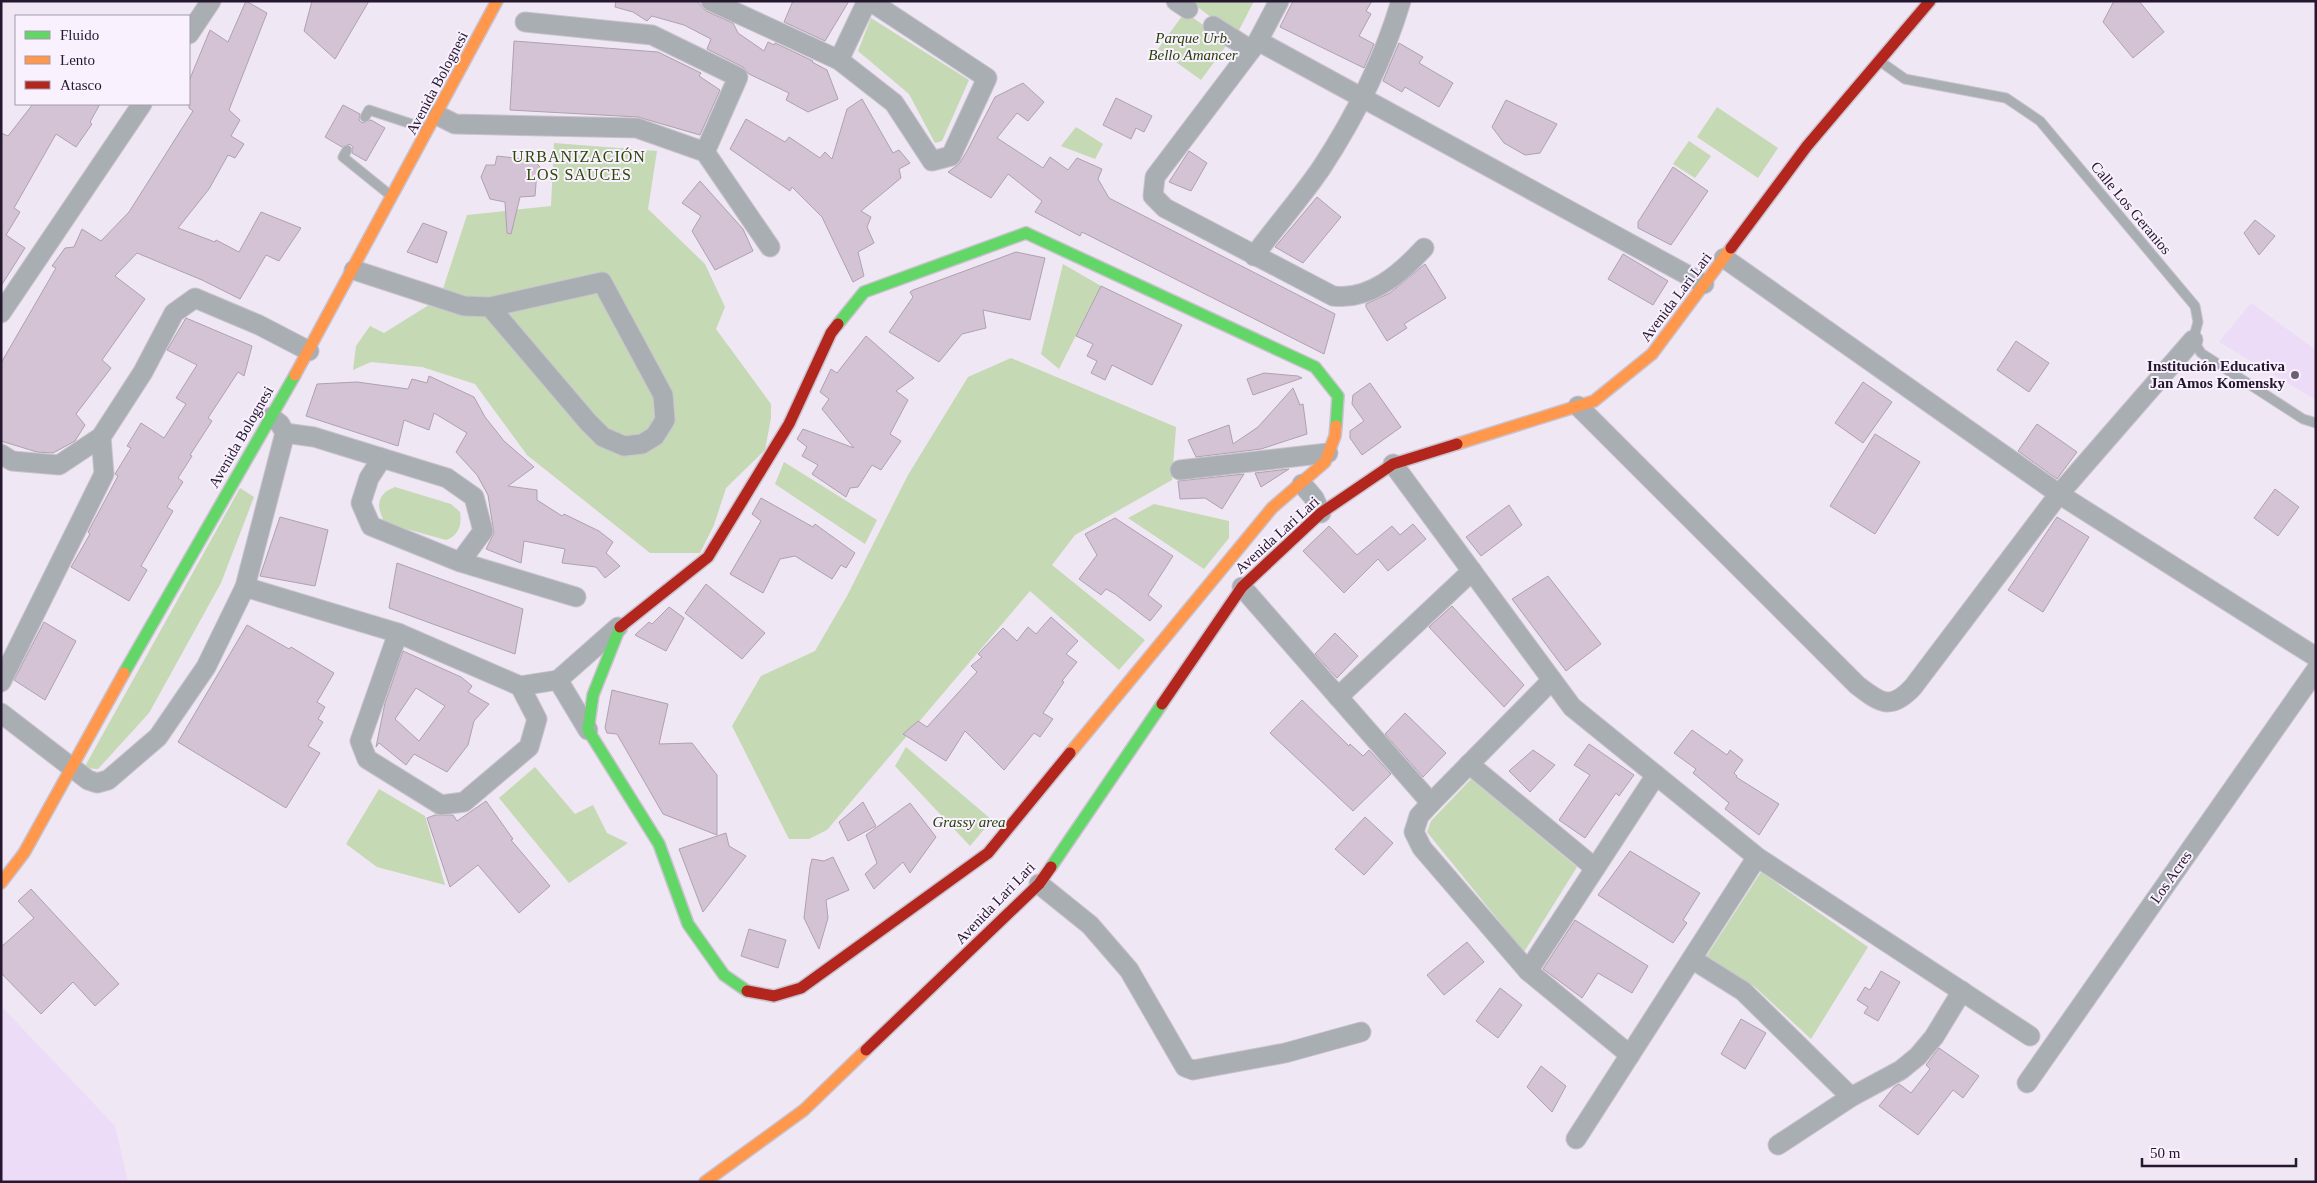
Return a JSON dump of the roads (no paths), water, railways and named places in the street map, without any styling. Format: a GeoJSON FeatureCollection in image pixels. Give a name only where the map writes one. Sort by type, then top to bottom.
{"type":"FeatureCollection","features":[{"type":"Feature","properties":{"kind":"street"},"geometry":{"type":"LineString","coordinates":[[190,32],[210,1]]}},
{"type":"Feature","properties":{"kind":"street","name":"Avenida Bolognesi"},"geometry":{"type":"LineString","coordinates":[[1,883],[24,853],[164,600],[309,351],[497,1]]}},
{"type":"Feature","properties":{"kind":"street"},"geometry":{"type":"LineString","coordinates":[[711,1],[839,60],[894,103],[932,161],[951,156],[987,78],[869,1],[839,60]]}},
{"type":"Feature","properties":{"kind":"street"},"geometry":{"type":"LineString","coordinates":[[1280,1],[1254,45],[1155,177],[1152,188],[1153,196],[1165,208],[1333,296],[1346,298],[1370,291],[1403,271],[1424,248]]}},
{"type":"Feature","properties":{"kind":"street"},"geometry":{"type":"LineString","coordinates":[[1254,256],[1321,168],[1363,98],[1390,37],[1401,1]]}},
{"type":"Feature","properties":{"kind":"street","name":"Avenida Lari Lari"},"geometry":{"type":"LineString","coordinates":[[704,1182],[804,1110],[1039,884],[1242,587],[1321,513],[1393,464],[1594,401],[1652,354],[1807,146],[1930,1]]}},
{"type":"Feature","properties":{"kind":"street"},"geometry":{"type":"LineString","coordinates":[[525,22],[652,35],[738,77],[705,152]]}},
{"type":"Feature","properties":{"kind":"street"},"geometry":{"type":"LineString","coordinates":[[1213,26],[1363,98],[1704,284]]}},
{"type":"Feature","properties":{"kind":"street"},"geometry":{"type":"LineString","coordinates":[[1,313],[141,105]]}},
{"type":"Feature","properties":{"kind":"street"},"geometry":{"type":"LineString","coordinates":[[433,122],[637,128],[705,152],[770,248]]}},
{"type":"Feature","properties":{"kind":"street"},"geometry":{"type":"LineString","coordinates":[[245,588],[398,634],[520,686],[558,680],[621,625],[708,557],[789,424],[831,333],[864,292],[1026,233],[1315,367],[1338,396],[1335,436],[1325,462],[1302,484],[1272,508],[988,853],[801,988],[774,996],[745,990],[724,975],[688,924],[659,844],[558,680]]}},
{"type":"Feature","properties":{"kind":"street"},"geometry":{"type":"LineString","coordinates":[[1724,258],[2059,494],[2316,657]]}},
{"type":"Feature","properties":{"kind":"street"},"geometry":{"type":"LineString","coordinates":[[354,270],[464,306],[490,307],[602,282],[663,395],[665,420],[654,436],[642,444],[624,446],[603,437],[490,307]]}},
{"type":"Feature","properties":{"kind":"street"},"geometry":{"type":"LineString","coordinates":[[1,454],[12,461],[59,465],[101,437],[143,372],[174,313],[195,298],[259,325],[309,351]]}},
{"type":"Feature","properties":{"kind":"street"},"geometry":{"type":"LineString","coordinates":[[1578,406],[1857,685],[1873,698],[1889,703],[1902,699],[1913,687],[2059,494],[2193,340]]}},
{"type":"Feature","properties":{"kind":"street"},"geometry":{"type":"LineString","coordinates":[[1,713],[88,780],[98,782],[108,780],[158,737],[206,667],[245,588],[285,433],[280,424],[271,417]]}},
{"type":"Feature","properties":{"kind":"street"},"geometry":{"type":"LineString","coordinates":[[285,433],[314,437],[447,478],[474,497],[483,531],[460,562]]}},
{"type":"Feature","properties":{"kind":"street"},"geometry":{"type":"LineString","coordinates":[[1,682],[104,474],[101,437]]}},
{"type":"Feature","properties":{"kind":"street"},"geometry":{"type":"LineString","coordinates":[[1180,470],[1328,453]]}},
{"type":"Feature","properties":{"kind":"street"},"geometry":{"type":"LineString","coordinates":[[382,458],[369,478],[361,503],[371,526],[460,562],[576,597]]}},
{"type":"Feature","properties":{"kind":"street"},"geometry":{"type":"LineString","coordinates":[[1393,464],[1572,707],[1757,857],[2030,1036]]}},
{"type":"Feature","properties":{"kind":"street"},"geometry":{"type":"LineString","coordinates":[[1302,484],[1314,498],[1321,513]]}},
{"type":"Feature","properties":{"kind":"street"},"geometry":{"type":"LineString","coordinates":[[1338,697],[1472,571]]}},
{"type":"Feature","properties":{"kind":"street"},"geometry":{"type":"LineString","coordinates":[[1242,587],[1431,803]]}},
{"type":"Feature","properties":{"kind":"street"},"geometry":{"type":"LineString","coordinates":[[588,730],[593,695],[621,625]]}},
{"type":"Feature","properties":{"kind":"street"},"geometry":{"type":"LineString","coordinates":[[398,634],[360,741],[367,759],[440,805],[464,802],[529,747],[537,719],[520,686]]}},
{"type":"Feature","properties":{"kind":"street","name":"Los Acres"},"geometry":{"type":"LineString","coordinates":[[2027,1083],[2316,670]]}},
{"type":"Feature","properties":{"kind":"street"},"geometry":{"type":"LineString","coordinates":[[1552,680],[1431,803],[1415,825],[1414,832],[1416,840],[1528,971],[1630,1055]]}},
{"type":"Feature","properties":{"kind":"street"},"geometry":{"type":"LineString","coordinates":[[1469,764],[1595,868]]}},
{"type":"Feature","properties":{"kind":"street"},"geometry":{"type":"LineString","coordinates":[[1528,971],[1656,775]]}},
{"type":"Feature","properties":{"kind":"street"},"geometry":{"type":"LineString","coordinates":[[1576,1139],[1757,857]]}},
{"type":"Feature","properties":{"kind":"street"},"geometry":{"type":"LineString","coordinates":[[1039,884],[1090,925],[1129,970],[1185,1067],[1193,1070],[1285,1053],[1361,1032]]}},
{"type":"Feature","properties":{"kind":"street"},"geometry":{"type":"LineString","coordinates":[[1692,959],[1743,991],[1851,1097]]}},
{"type":"Feature","properties":{"kind":"street"},"geometry":{"type":"LineString","coordinates":[[1778,1145],[1851,1097],[1901,1070],[1918,1056],[1934,1037],[1962,991]]}},
{"type":"Feature","properties":{"kind":"lane","name":"Calle Los Geranios"},"geometry":{"type":"LineString","coordinates":[[1879,61],[1905,79],[2006,98],[2040,121],[2195,306],[2198,322],[2193,340]]}},
{"type":"Feature","properties":{"kind":"lane"},"geometry":{"type":"LineString","coordinates":[[365,117],[368,110],[433,122]]}},
{"type":"Feature","properties":{"kind":"lane"},"geometry":{"type":"LineString","coordinates":[[347,150],[342,158],[393,197]]}},
{"type":"Feature","properties":{"kind":"lane"},"geometry":{"type":"LineString","coordinates":[[2193,340],[2201,353],[2303,419],[2316,423]]}},
{"type":"Feature","properties":{"kind":"place","name":"Institución Educativa Jan Amos Komensky"},"geometry":{"type":"Point","coordinates":[2295,375]}},
{"type":"Feature","properties":{"kind":"district","name":"URBANIZACIÓN LOS SAUCES"},"geometry":{"type":"Point","coordinates":[579,165]}},
{"type":"Feature","properties":{"kind":"park label","name":"Parque Urb. Bello Amancer"},"geometry":{"type":"Point","coordinates":[1193,46]}},
{"type":"Feature","properties":{"kind":"park label","name":"Grassy area"},"geometry":{"type":"Point","coordinates":[969,822]}}]}
